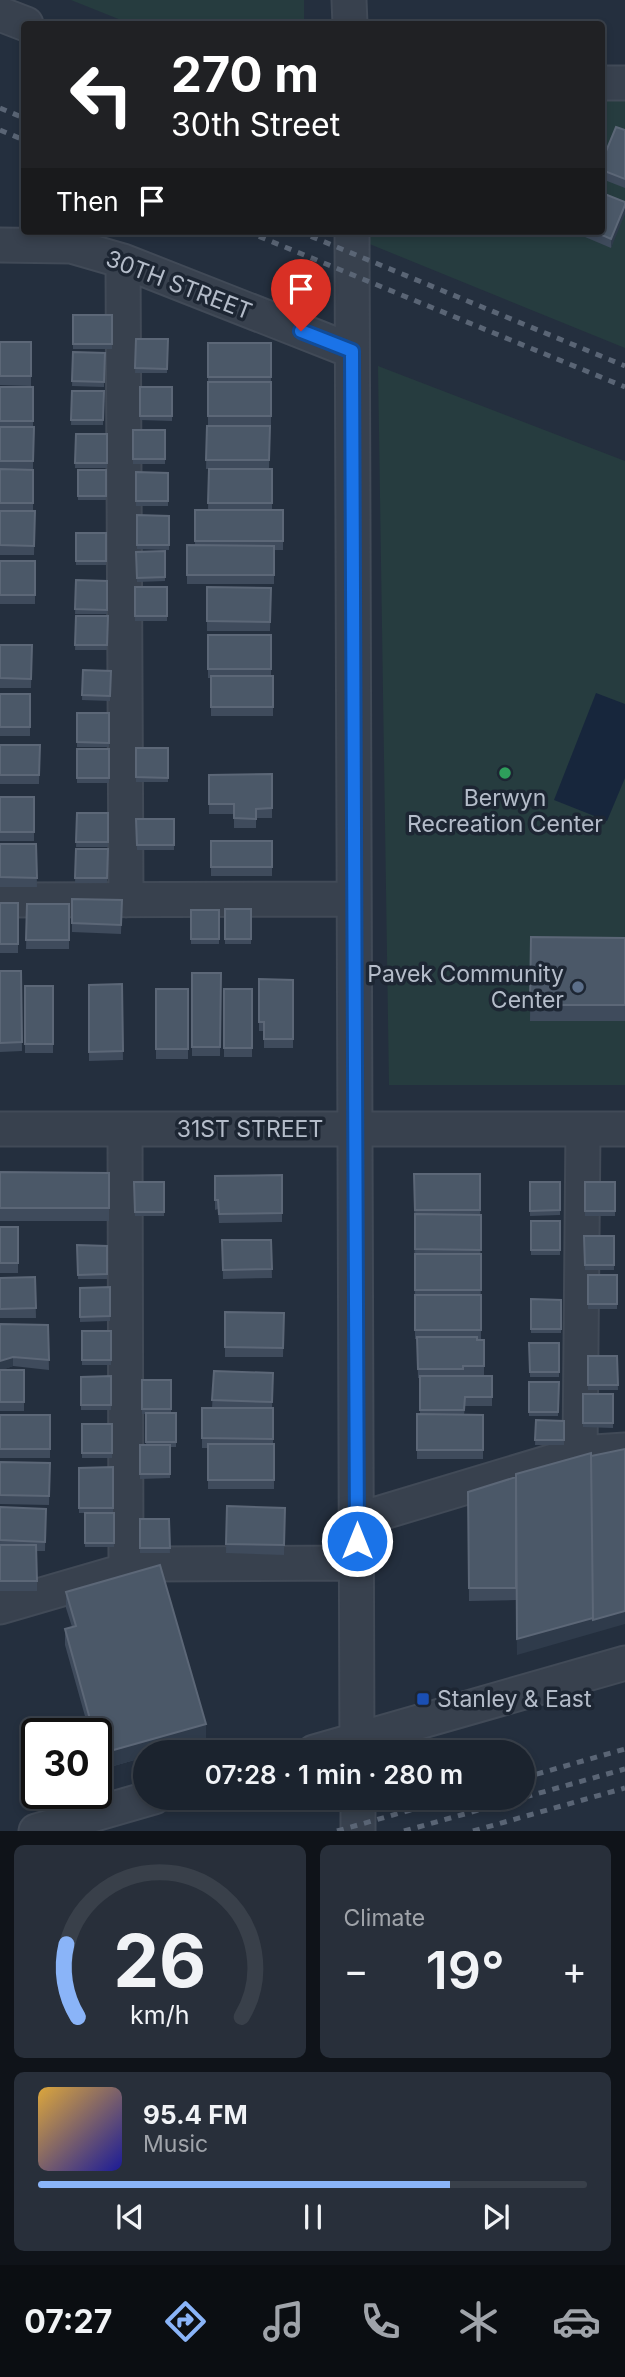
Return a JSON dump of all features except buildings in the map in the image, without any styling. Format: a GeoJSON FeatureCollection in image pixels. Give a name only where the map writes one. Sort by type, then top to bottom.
{"type":"FeatureCollection","features":[{"type":"Feature","properties":{"kind":"street"},"geometry":{"type":"LineString","coordinates":[[349,0],[350,21]]}},
{"type":"Feature","properties":{"kind":"street"},"geometry":{"type":"LineString","coordinates":[[0,14],[21,22]]}},
{"type":"Feature","properties":{"kind":"street"},"geometry":{"type":"LineString","coordinates":[[605,83],[625,83]]}},
{"type":"Feature","properties":{"kind":"street"},"geometry":{"type":"LineString","coordinates":[[352,235],[357,1740]]}},
{"type":"Feature","properties":{"kind":"street","name":"30TH STREET"},"geometry":{"type":"LineString","coordinates":[[0,246],[71,246],[123,261],[352,351]]}},
{"type":"Feature","properties":{"kind":"street"},"geometry":{"type":"LineString","coordinates":[[123,261],[126,900]]}},
{"type":"Feature","properties":{"kind":"street"},"geometry":{"type":"LineString","coordinates":[[0,900],[355,899]]}},
{"type":"Feature","properties":{"kind":"street","name":"31ST STREET"},"geometry":{"type":"LineString","coordinates":[[0,1129],[625,1129]]}},
{"type":"Feature","properties":{"kind":"street"},"geometry":{"type":"LineString","coordinates":[[125,1129],[126,1572]]}},
{"type":"Feature","properties":{"kind":"street"},"geometry":{"type":"LineString","coordinates":[[580,1453],[583,1129]]}},
{"type":"Feature","properties":{"kind":"street"},"geometry":{"type":"LineString","coordinates":[[357,1520],[580,1453],[625,1450]]}},
{"type":"Feature","properties":{"kind":"street"},"geometry":{"type":"LineString","coordinates":[[0,1607],[148,1564],[357,1563]]}},
{"type":"Feature","properties":{"kind":"street"},"geometry":{"type":"LineString","coordinates":[[376,1740],[625,1663]]}},
{"type":"Feature","properties":{"kind":"street"},"geometry":{"type":"LineString","coordinates":[[36,1831],[133,1803]]}},
{"type":"Feature","properties":{"kind":"street"},"geometry":{"type":"LineString","coordinates":[[358,1810],[358,1831]]}},
{"type":"Feature","properties":{"kind":"green space"},"geometry":{"type":"Polygon","coordinates":[[[71,0],[304,0],[304,21],[124,21],[71,0]]]}},
{"type":"Feature","properties":{"kind":"green space"},"geometry":{"type":"Polygon","coordinates":[[[605,92],[625,92],[625,348],[367,243],[367,235],[605,235],[605,92]]]}},
{"type":"Feature","properties":{"kind":"green space","name":"Berwyn Recreation Center"},"geometry":{"type":"Polygon","coordinates":[[[378,366],[625,461],[625,1085],[389,1085],[378,366]]]}},
{"type":"Feature","properties":{"kind":"water"},"geometry":{"type":"Polygon","coordinates":[[[596,693],[625,704],[625,778],[607,821],[554,800],[596,693]]]}},
{"type":"Feature","properties":{"kind":"railway"},"geometry":{"type":"LineString","coordinates":[[0,108],[21,117]]}},
{"type":"Feature","properties":{"kind":"railway"},"geometry":{"type":"LineString","coordinates":[[0,130],[21,139]]}},
{"type":"Feature","properties":{"kind":"railway"},"geometry":{"type":"LineString","coordinates":[[256,235],[625,387]]}},
{"type":"Feature","properties":{"kind":"railway"},"geometry":{"type":"LineString","coordinates":[[308,235],[625,366]]}},
{"type":"Feature","properties":{"kind":"railway"},"geometry":{"type":"LineString","coordinates":[[535,1775],[625,1749]]}},
{"type":"Feature","properties":{"kind":"railway"},"geometry":{"type":"LineString","coordinates":[[404,1831],[625,1769]]}},
{"type":"Feature","properties":{"kind":"railway"},"geometry":{"type":"LineString","coordinates":[[473,1831],[625,1788]]}},
{"type":"Feature","properties":{"kind":"railway"},"geometry":{"type":"LineString","coordinates":[[337,1831],[410,1810]]}},
{"type":"Feature","properties":{"kind":"place","name":"Berwyn Recreation Center"},"geometry":{"type":"Point","coordinates":[505,773]}},
{"type":"Feature","properties":{"kind":"place","name":"Pavek Community Center"},"geometry":{"type":"Point","coordinates":[578,987]}},
{"type":"Feature","properties":{"kind":"place","name":"Stanley & East"},"geometry":{"type":"Point","coordinates":[423,1699]}},
{"type":"Feature","properties":{"kind":"route"},"geometry":{"type":"LineString","coordinates":[[301,331],[352,351],[357,1541]]}}]}
